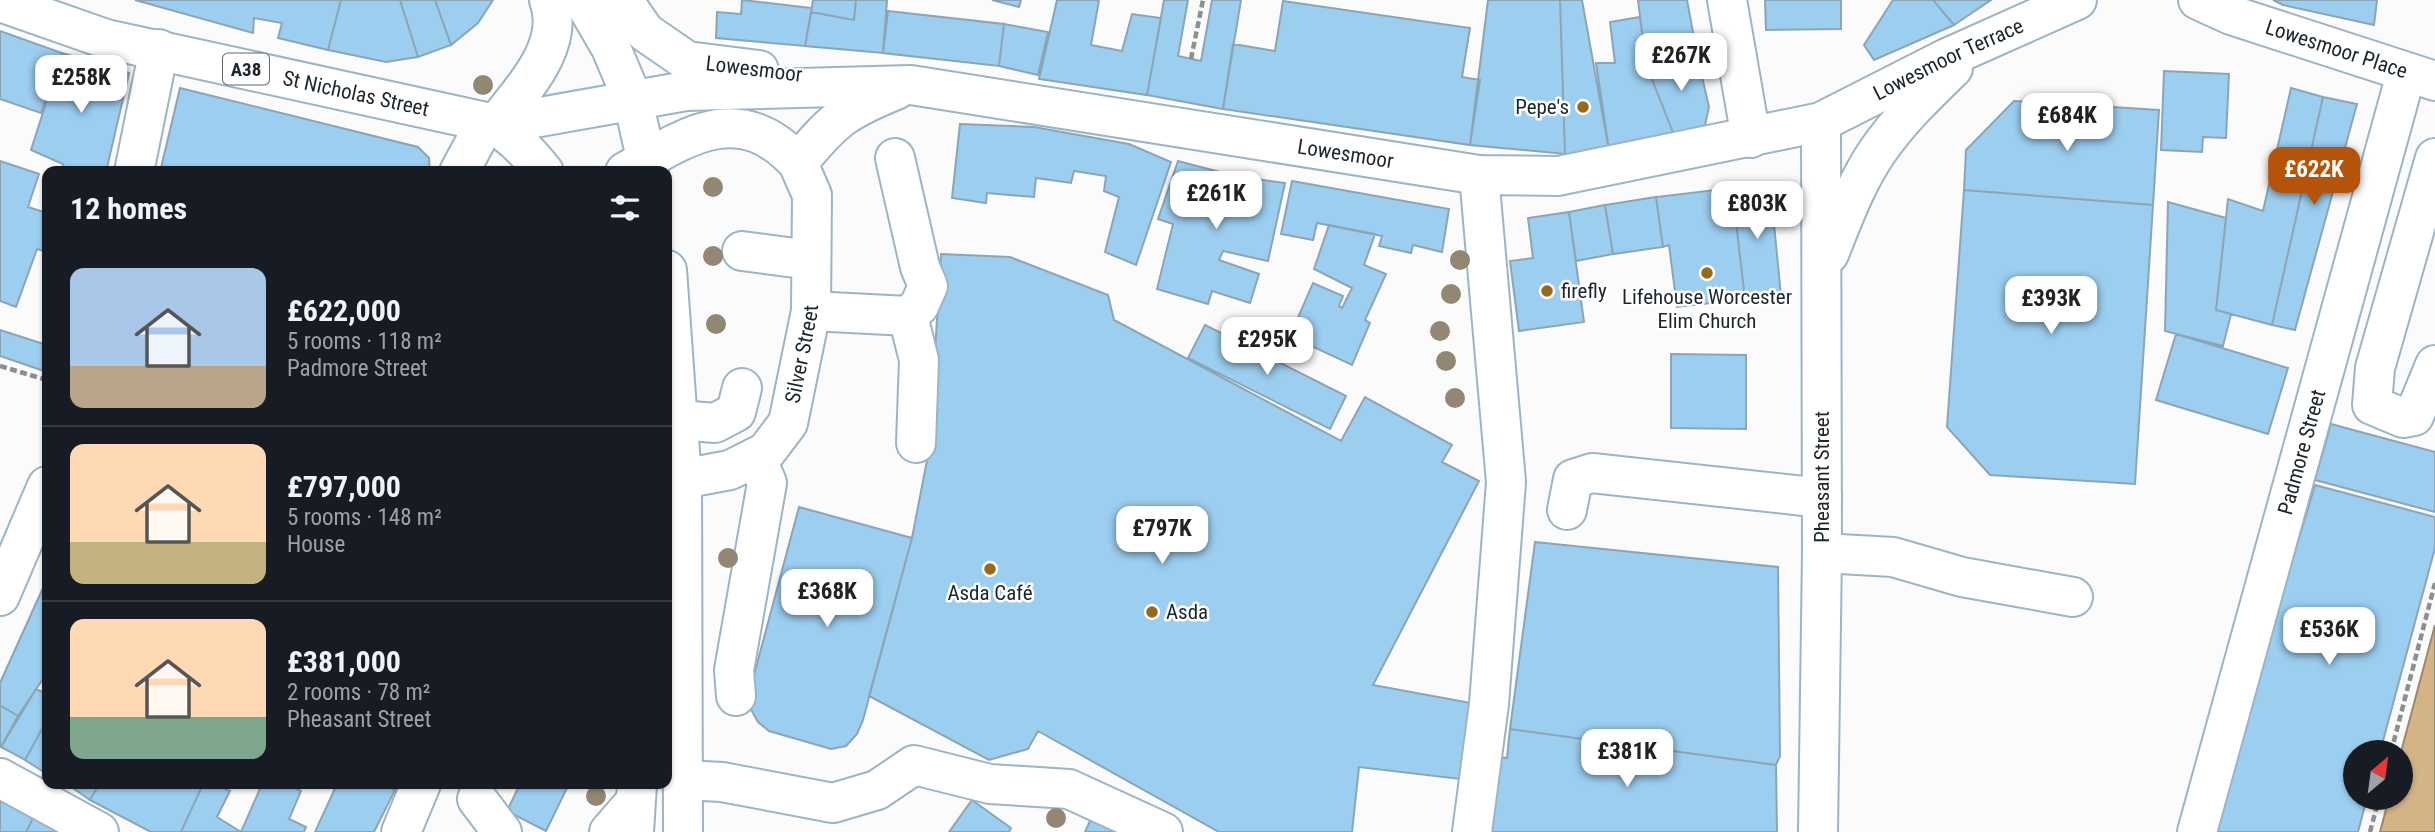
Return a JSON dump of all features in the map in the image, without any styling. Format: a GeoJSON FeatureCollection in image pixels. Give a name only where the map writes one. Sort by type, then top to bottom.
{"type":"FeatureCollection","features":[{"type":"Feature","properties":{"kind":"street"},"geometry":{"type":"LineString","coordinates":[[463,166],[490,124],[540,66],[551,36],[549,0]]}},
{"type":"Feature","properties":{"kind":"street"},"geometry":{"type":"LineString","coordinates":[[583,0],[611,48],[633,100],[640,166]]}},
{"type":"Feature","properties":{"kind":"street","name":"Lowesmoor"},"geometry":{"type":"LineString","coordinates":[[623,0],[645,32],[687,61],[869,84]]}},
{"type":"Feature","properties":{"kind":"street"},"geometry":{"type":"LineString","coordinates":[[1727,0],[1751,138]]}},
{"type":"Feature","properties":{"kind":"street","name":"Lowesmoor Terrace"},"geometry":{"type":"LineString","coordinates":[[1821,122],[1977,45],[2077,0]]}},
{"type":"Feature","properties":{"kind":"street","name":"Lowesmoor Place"},"geometry":{"type":"LineString","coordinates":[[2198,0],[2211,8],[2420,77]]}},
{"type":"Feature","properties":{"kind":"street","name":"St Nicholas Street"},"geometry":{"type":"LineString","coordinates":[[0,2],[106,38],[490,124],[633,100]]}},
{"type":"Feature","properties":{"kind":"street"},"geometry":{"type":"LineString","coordinates":[[1821,272],[1851,197],[1877,152],[1910,110],[1977,45]]}},
{"type":"Feature","properties":{"kind":"street"},"geometry":{"type":"LineString","coordinates":[[135,166],[159,49]]}},
{"type":"Feature","properties":{"kind":"street","name":"Padmore Street"},"geometry":{"type":"LineString","coordinates":[[2197,832],[2326,355],[2420,77]]}},
{"type":"Feature","properties":{"kind":"street","name":"Lowesmoor"},"geometry":{"type":"LineString","coordinates":[[633,100],[686,91],[869,84],[911,85],[1479,175],[1558,176],[1821,122]]}},
{"type":"Feature","properties":{"kind":"street"},"geometry":{"type":"LineString","coordinates":[[798,163],[835,119],[863,103],[911,85]]}},
{"type":"Feature","properties":{"kind":"street","name":"Pheasant Street"},"geometry":{"type":"LineString","coordinates":[[1818,832],[1822,553],[1821,122]]}},
{"type":"Feature","properties":{"kind":"street","name":"A38"},"geometry":{"type":"LineString","coordinates":[[490,124],[531,156],[539,166]]}},
{"type":"Feature","properties":{"kind":"street","name":"Silver Street"},"geometry":{"type":"LineString","coordinates":[[642,166],[687,137],[717,128],[739,127],[768,137],[783,147],[798,163],[812,195],[811,311],[788,423],[766,452],[730,470],[682,479]]}},
{"type":"Feature","properties":{"kind":"street"},"geometry":{"type":"LineString","coordinates":[[2435,158],[2375,368],[2372,405],[2403,418],[2414,416],[2435,365]]}},
{"type":"Feature","properties":{"kind":"street"},"geometry":{"type":"LineString","coordinates":[[811,311],[908,316],[919,306],[928,286],[920,267],[895,159]]}},
{"type":"Feature","properties":{"kind":"street"},"geometry":{"type":"LineString","coordinates":[[1472,832],[1489,704],[1506,482],[1479,175]]}},
{"type":"Feature","properties":{"kind":"street"},"geometry":{"type":"LineString","coordinates":[[742,251],[810,260]]}},
{"type":"Feature","properties":{"kind":"street"},"geometry":{"type":"LineString","coordinates":[[908,316],[919,360],[916,443]]}},
{"type":"Feature","properties":{"kind":"street"},"geometry":{"type":"LineString","coordinates":[[672,327],[682,479],[683,832]]}},
{"type":"Feature","properties":{"kind":"street"},"geometry":{"type":"LineString","coordinates":[[2326,355],[2375,368]]}},
{"type":"Feature","properties":{"kind":"street"},"geometry":{"type":"LineString","coordinates":[[680,419],[715,422],[736,412],[742,388]]}},
{"type":"Feature","properties":{"kind":"street"},"geometry":{"type":"LineString","coordinates":[[736,696],[734,670],[767,482],[756,457]]}},
{"type":"Feature","properties":{"kind":"street"},"geometry":{"type":"LineString","coordinates":[[1567,510],[1573,479],[1592,473],[1822,498]]}},
{"type":"Feature","properties":{"kind":"street"},"geometry":{"type":"LineString","coordinates":[[0,596],[42,498]]}},
{"type":"Feature","properties":{"kind":"street"},"geometry":{"type":"LineString","coordinates":[[1822,553],[1895,541],[1962,577],[2073,597]]}},
{"type":"Feature","properties":{"kind":"street"},"geometry":{"type":"LineString","coordinates":[[684,780],[722,782],[833,803],[877,790],[914,765],[990,784],[1069,789],[1163,832]]}},
{"type":"Feature","properties":{"kind":"street"},"geometry":{"type":"LineString","coordinates":[[0,778],[99,832]]}},
{"type":"Feature","properties":{"kind":"street"},"geometry":{"type":"LineString","coordinates":[[401,832],[419,789]]}},
{"type":"Feature","properties":{"kind":"street"},"geometry":{"type":"LineString","coordinates":[[477,799],[502,832]]}},
{"type":"Feature","properties":{"kind":"street"},"geometry":{"type":"LineString","coordinates":[[609,832],[635,806]]}},
{"type":"Feature","properties":{"kind":"path"},"geometry":{"type":"LineString","coordinates":[[1191,59],[1203,0]]}},
{"type":"Feature","properties":{"kind":"path"},"geometry":{"type":"LineString","coordinates":[[0,366],[42,379]]}},
{"type":"Feature","properties":{"kind":"path"},"geometry":{"type":"LineString","coordinates":[[2394,740],[2435,583]]}},
{"type":"Feature","properties":{"kind":"path"},"geometry":{"type":"LineString","coordinates":[[2370,832],[2376,810]]}},
{"type":"Feature","properties":{"kind":"shaded area"},"geometry":{"type":"Polygon","coordinates":[[[2435,625],[2435,832],[2380,832],[2386,810],[2413,810],[2413,740],[2404,740],[2435,625]]]}},
{"type":"Feature","properties":{"kind":"building"},"geometry":{"type":"Polygon","coordinates":[[[135,0],[341,0],[328,50],[278,38],[282,23],[254,18],[253,33],[135,0]]]}},
{"type":"Feature","properties":{"kind":"building"},"geometry":{"type":"Polygon","coordinates":[[[341,0],[400,0],[418,57],[386,62],[328,50],[341,0]]]}},
{"type":"Feature","properties":{"kind":"building"},"geometry":{"type":"Polygon","coordinates":[[[400,0],[435,0],[451,45],[418,57],[400,0]]]}},
{"type":"Feature","properties":{"kind":"building"},"geometry":{"type":"Polygon","coordinates":[[[435,0],[493,0],[478,23],[451,45],[435,0]]]}},
{"type":"Feature","properties":{"kind":"building"},"geometry":{"type":"Polygon","coordinates":[[[742,0],[812,8],[805,46],[716,38],[717,12],[741,14],[742,0]]]}},
{"type":"Feature","properties":{"kind":"building"},"geometry":{"type":"Polygon","coordinates":[[[813,0],[856,0],[854,20],[811,12],[813,0]]]}},
{"type":"Feature","properties":{"kind":"building"},"geometry":{"type":"Polygon","coordinates":[[[856,0],[887,0],[883,53],[805,46],[811,12],[854,20],[856,0]]]}},
{"type":"Feature","properties":{"kind":"building"},"geometry":{"type":"Polygon","coordinates":[[[992,0],[1021,0],[1019,7],[992,0]]]}},
{"type":"Feature","properties":{"kind":"building"},"geometry":{"type":"Polygon","coordinates":[[[1057,0],[1099,0],[1091,45],[1122,51],[1132,14],[1161,18],[1147,95],[1039,79],[1057,0]]]}},
{"type":"Feature","properties":{"kind":"building"},"geometry":{"type":"Polygon","coordinates":[[[1164,0],[1188,0],[1178,56],[1201,61],[1212,0],[1241,0],[1223,109],[1147,95],[1164,0]]]}},
{"type":"Feature","properties":{"kind":"building"},"geometry":{"type":"Polygon","coordinates":[[[1488,0],[1560,0],[1565,154],[1470,145],[1488,0]]]}},
{"type":"Feature","properties":{"kind":"building","name":"Pepe's"},"geometry":{"type":"Polygon","coordinates":[[[1560,0],[1582,0],[1609,150],[1565,154],[1560,0]]]}},
{"type":"Feature","properties":{"kind":"building"},"geometry":{"type":"Polygon","coordinates":[[[1638,0],[1687,0],[1698,59],[1646,64],[1638,0]]]}},
{"type":"Feature","properties":{"kind":"building"},"geometry":{"type":"Polygon","coordinates":[[[1765,0],[1841,0],[1841,29],[1766,30],[1765,0]]]}},
{"type":"Feature","properties":{"kind":"building"},"geometry":{"type":"Polygon","coordinates":[[[1893,0],[1933,0],[1954,25],[1874,60],[1864,45],[1893,0]]]}},
{"type":"Feature","properties":{"kind":"building"},"geometry":{"type":"Polygon","coordinates":[[[1933,0],[1991,0],[1954,25],[1933,0]]]}},
{"type":"Feature","properties":{"kind":"building"},"geometry":{"type":"Polygon","coordinates":[[[2273,0],[2377,0],[2374,25],[2283,5],[2273,0]]]}},
{"type":"Feature","properties":{"kind":"building"},"geometry":{"type":"Polygon","coordinates":[[[1283,1],[1470,28],[1462,77],[1480,80],[1470,145],[1223,109],[1233,44],[1275,51],[1283,1]]]}},
{"type":"Feature","properties":{"kind":"building"},"geometry":{"type":"Polygon","coordinates":[[[888,11],[1004,24],[999,66],[883,53],[888,11]]]}},
{"type":"Feature","properties":{"kind":"building"},"geometry":{"type":"Polygon","coordinates":[[[1640,17],[1646,64],[1674,135],[1609,150],[1596,63],[1615,63],[1610,22],[1640,17]]]}},
{"type":"Feature","properties":{"kind":"building"},"geometry":{"type":"Polygon","coordinates":[[[1004,24],[1048,32],[1038,75],[999,66],[1004,24]]]}},
{"type":"Feature","properties":{"kind":"building"},"geometry":{"type":"Polygon","coordinates":[[[0,31],[62,53],[41,113],[0,99],[0,31]]]}},
{"type":"Feature","properties":{"kind":"building"},"geometry":{"type":"Polygon","coordinates":[[[62,53],[129,73],[107,166],[62,166],[31,150],[62,53]]]}},
{"type":"Feature","properties":{"kind":"building"},"geometry":{"type":"Polygon","coordinates":[[[1698,59],[1709,107],[1705,125],[1674,135],[1646,64],[1698,59]]]}},
{"type":"Feature","properties":{"kind":"building"},"geometry":{"type":"Polygon","coordinates":[[[2164,71],[2229,74],[2226,138],[2203,137],[2202,152],[2161,150],[2164,71]]]}},
{"type":"Feature","properties":{"kind":"building"},"geometry":{"type":"Polygon","coordinates":[[[180,88],[418,147],[429,158],[430,166],[161,166],[180,88]]]}},
{"type":"Feature","properties":{"kind":"building"},"geometry":{"type":"Polygon","coordinates":[[[2291,88],[2323,97],[2272,325],[2216,310],[2228,199],[2263,211],[2291,88]]]}},
{"type":"Feature","properties":{"kind":"building"},"geometry":{"type":"Polygon","coordinates":[[[2323,97],[2357,104],[2295,330],[2272,325],[2323,97]]]}},
{"type":"Feature","properties":{"kind":"building"},"geometry":{"type":"Polygon","coordinates":[[[2014,101],[2159,110],[2153,205],[1964,190],[1966,150],[2014,101]]]}},
{"type":"Feature","properties":{"kind":"building"},"geometry":{"type":"Polygon","coordinates":[[[960,124],[1034,127],[1129,144],[1171,162],[1136,265],[1105,252],[1119,197],[1104,191],[1106,176],[1074,171],[1071,183],[1036,178],[1034,197],[987,193],[986,203],[952,198],[960,124]]]}},
{"type":"Feature","properties":{"kind":"building"},"geometry":{"type":"Polygon","coordinates":[[[0,161],[39,174],[28,207],[42,211],[42,250],[37,249],[16,307],[0,301],[0,161]]]}},
{"type":"Feature","properties":{"kind":"building"},"geometry":{"type":"Polygon","coordinates":[[[1178,161],[1235,176],[1285,183],[1268,261],[1223,251],[1219,260],[1259,274],[1250,303],[1212,291],[1208,304],[1157,289],[1173,224],[1158,219],[1178,161]]]}},
{"type":"Feature","properties":{"kind":"building"},"geometry":{"type":"Polygon","coordinates":[[[1292,181],[1449,209],[1442,252],[1413,245],[1411,253],[1379,246],[1382,236],[1317,223],[1313,240],[1281,234],[1292,181]]]}},
{"type":"Feature","properties":{"kind":"building"},"geometry":{"type":"Polygon","coordinates":[[[1770,183],[1781,296],[1745,299],[1732,188],[1770,183]]]}},
{"type":"Feature","properties":{"kind":"building","name":"Lifehouse Worcester Elim Church"},"geometry":{"type":"Polygon","coordinates":[[[1732,188],[1745,299],[1677,307],[1669,245],[1663,247],[1656,197],[1732,188]]]}},
{"type":"Feature","properties":{"kind":"building"},"geometry":{"type":"Polygon","coordinates":[[[1964,190],[2153,205],[2135,484],[1990,475],[1947,427],[1964,190]]]}},
{"type":"Feature","properties":{"kind":"building"},"geometry":{"type":"Polygon","coordinates":[[[1656,197],[1663,247],[1613,254],[1605,205],[1656,197]]]}},
{"type":"Feature","properties":{"kind":"building"},"geometry":{"type":"Polygon","coordinates":[[[2168,202],[2226,218],[2216,310],[2231,314],[2223,346],[2165,331],[2168,202]]]}},
{"type":"Feature","properties":{"kind":"building"},"geometry":{"type":"Polygon","coordinates":[[[1605,205],[1613,254],[1576,261],[1569,212],[1605,205]]]}},
{"type":"Feature","properties":{"kind":"building","name":"firefly"},"geometry":{"type":"Polygon","coordinates":[[[1569,212],[1584,322],[1519,331],[1510,261],[1533,258],[1528,218],[1569,212]]]}},
{"type":"Feature","properties":{"kind":"building"},"geometry":{"type":"Polygon","coordinates":[[[1329,225],[1375,234],[1364,265],[1386,274],[1365,320],[1370,323],[1352,365],[1290,336],[1313,283],[1343,296],[1339,306],[1342,308],[1352,288],[1314,269],[1329,225]]]}},
{"type":"Feature","properties":{"kind":"building","name":"Asda"},"geometry":{"type":"Polygon","coordinates":[[[941,254],[1010,257],[1108,295],[1114,320],[1341,441],[1365,397],[1452,445],[1442,462],[1479,481],[1373,685],[1471,703],[1460,779],[1359,767],[1352,832],[1219,832],[1038,731],[1028,749],[989,760],[869,696],[912,538],[929,450],[941,254]]]}},
{"type":"Feature","properties":{"kind":"building"},"geometry":{"type":"Polygon","coordinates":[[[1205,325],[1346,396],[1330,429],[1188,358],[1205,325]]]}},
{"type":"Feature","properties":{"kind":"building"},"geometry":{"type":"Polygon","coordinates":[[[0,330],[42,343],[42,370],[0,356],[0,330]]]}},
{"type":"Feature","properties":{"kind":"building"},"geometry":{"type":"Polygon","coordinates":[[[2176,334],[2288,368],[2268,434],[2156,400],[2176,334]]]}},
{"type":"Feature","properties":{"kind":"building"},"geometry":{"type":"Polygon","coordinates":[[[1671,354],[1746,355],[1746,429],[1671,428],[1671,354]]]}},
{"type":"Feature","properties":{"kind":"building"},"geometry":{"type":"Polygon","coordinates":[[[2331,424],[2435,452],[2435,512],[2315,480],[2331,424]]]}},
{"type":"Feature","properties":{"kind":"building"},"geometry":{"type":"Polygon","coordinates":[[[2315,485],[2435,517],[2435,548],[2383,740],[2343,740],[2343,810],[2364,810],[2358,832],[2211,832],[2315,485]]]}},
{"type":"Feature","properties":{"kind":"building"},"geometry":{"type":"Polygon","coordinates":[[[799,507],[912,538],[863,720],[857,734],[846,746],[831,749],[769,731],[758,722],[749,706],[750,690],[799,507]]]}},
{"type":"Feature","properties":{"kind":"building"},"geometry":{"type":"Polygon","coordinates":[[[1535,542],[1778,567],[1780,756],[1776,765],[1510,729],[1535,542]]]}},
{"type":"Feature","properties":{"kind":"building"},"geometry":{"type":"Polygon","coordinates":[[[42,590],[42,680],[18,716],[0,705],[0,683],[42,590]]]}},
{"type":"Feature","properties":{"kind":"building"},"geometry":{"type":"Polygon","coordinates":[[[36,689],[42,692],[42,729],[25,760],[1,747],[36,689]]]}},
{"type":"Feature","properties":{"kind":"building"},"geometry":{"type":"Polygon","coordinates":[[[0,705],[18,716],[1,747],[0,746],[0,705]]]}},
{"type":"Feature","properties":{"kind":"building"},"geometry":{"type":"Polygon","coordinates":[[[42,729],[42,771],[25,760],[42,729]]]}},
{"type":"Feature","properties":{"kind":"building"},"geometry":{"type":"Polygon","coordinates":[[[1510,729],[1776,765],[1777,832],[1489,832],[1498,757],[1507,758],[1510,729]]]}},
{"type":"Feature","properties":{"kind":"building"},"geometry":{"type":"Polygon","coordinates":[[[74,789],[96,789],[90,800],[74,789]]]}},
{"type":"Feature","properties":{"kind":"building"},"geometry":{"type":"Polygon","coordinates":[[[96,789],[201,789],[181,832],[151,832],[90,800],[96,789]]]}},
{"type":"Feature","properties":{"kind":"building"},"geometry":{"type":"Polygon","coordinates":[[[201,789],[230,791],[217,817],[241,832],[181,832],[201,789]]]}},
{"type":"Feature","properties":{"kind":"building"},"geometry":{"type":"Polygon","coordinates":[[[260,789],[301,791],[289,819],[306,827],[304,832],[241,832],[260,789]]]}},
{"type":"Feature","properties":{"kind":"building"},"geometry":{"type":"Polygon","coordinates":[[[335,789],[395,790],[374,832],[315,832],[335,789]]]}},
{"type":"Feature","properties":{"kind":"building"},"geometry":{"type":"Polygon","coordinates":[[[518,789],[567,789],[546,831],[507,811],[518,789]]]}},
{"type":"Feature","properties":{"kind":"building"},"geometry":{"type":"Polygon","coordinates":[[[0,795],[35,814],[26,832],[0,832],[0,795]]]}},
{"type":"Feature","properties":{"kind":"building"},"geometry":{"type":"Polygon","coordinates":[[[972,800],[1011,828],[1009,832],[949,832],[972,800]]]}},
{"type":"Feature","properties":{"kind":"building"},"geometry":{"type":"Polygon","coordinates":[[[35,814],[64,832],[26,832],[35,814]]]}},
{"type":"Feature","properties":{"kind":"building"},"geometry":{"type":"Polygon","coordinates":[[[1093,814],[1132,832],[1085,832],[1093,814]]]}},
{"type":"Feature","properties":{"kind":"place","name":"Pepe's"},"geometry":{"type":"Point","coordinates":[1583,107]}},
{"type":"Feature","properties":{"kind":"place","name":"Lifehouse Worcester Elim Church"},"geometry":{"type":"Point","coordinates":[1707,273]}},
{"type":"Feature","properties":{"kind":"place","name":"firefly"},"geometry":{"type":"Point","coordinates":[1547,291]}},
{"type":"Feature","properties":{"kind":"place","name":"Asda Café"},"geometry":{"type":"Point","coordinates":[990,569]}},
{"type":"Feature","properties":{"kind":"place","name":"Asda"},"geometry":{"type":"Point","coordinates":[1152,612]}}]}
